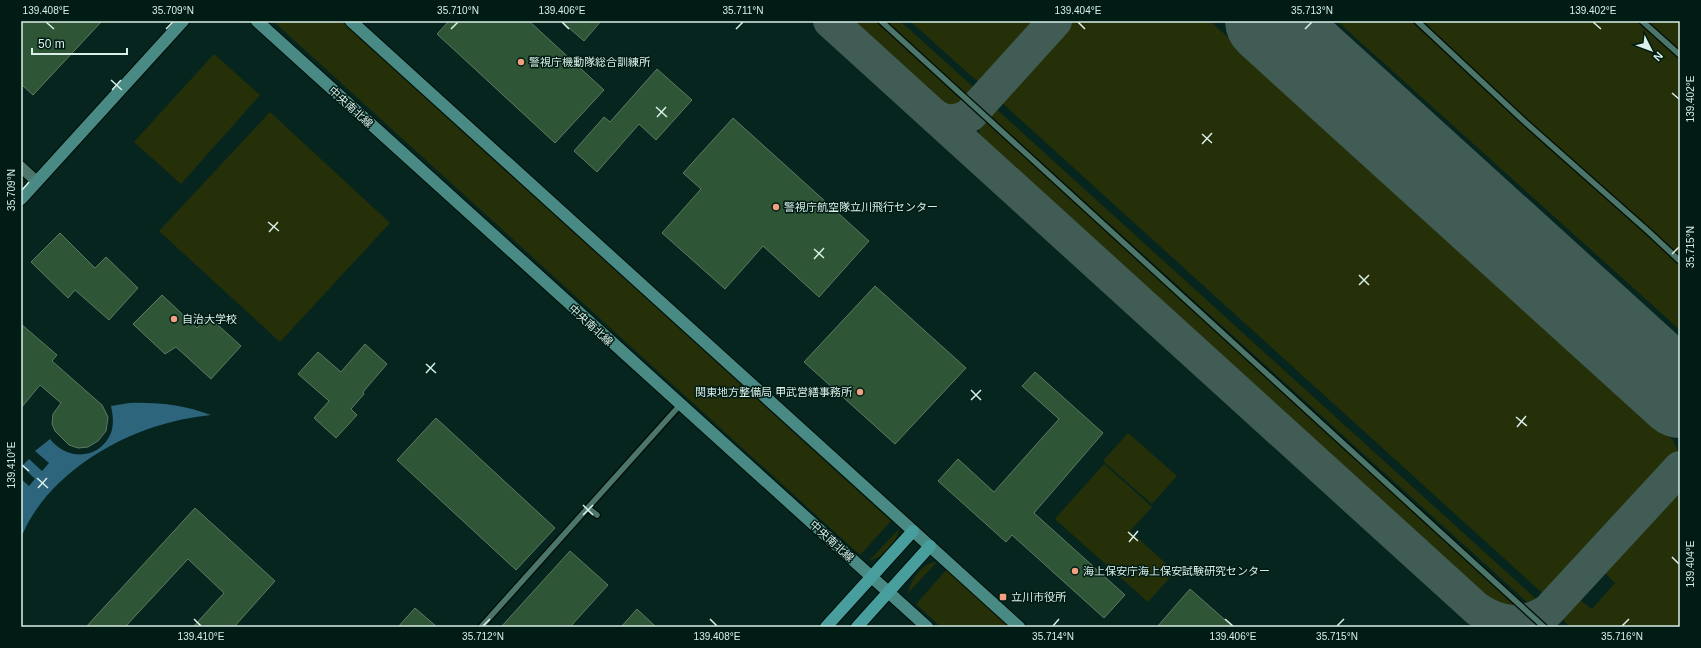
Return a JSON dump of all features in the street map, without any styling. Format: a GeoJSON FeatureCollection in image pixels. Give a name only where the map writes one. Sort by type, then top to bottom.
{"type":"FeatureCollection","features":[{"type":"Feature","properties":{"kind":"main road"},"geometry":{"type":"LineString","coordinates":[[21,199],[183,21]]}},
{"type":"Feature","properties":{"kind":"main road","name":"中央南北線"},"geometry":{"type":"LineString","coordinates":[[257,21],[927,627]]}},
{"type":"Feature","properties":{"kind":"main road"},"geometry":{"type":"LineString","coordinates":[[351,21],[1019,627]]}},
{"type":"Feature","properties":{"kind":"main road"},"geometry":{"type":"LineString","coordinates":[[826,627],[913,531]]}},
{"type":"Feature","properties":{"kind":"main road"},"geometry":{"type":"LineString","coordinates":[[857,627],[930,546]]}},
{"type":"Feature","properties":{"kind":"street"},"geometry":{"type":"LineString","coordinates":[[21,167],[37,182]]}},
{"type":"Feature","properties":{"kind":"lane"},"geometry":{"type":"LineString","coordinates":[[881,21],[1544,627]]}},
{"type":"Feature","properties":{"kind":"lane"},"geometry":{"type":"LineString","coordinates":[[1416,21],[1525,122],[1650,232],[1680,262]]}},
{"type":"Feature","properties":{"kind":"lane"},"geometry":{"type":"LineString","coordinates":[[1642,21],[1680,55]]}},
{"type":"Feature","properties":{"kind":"lane"},"geometry":{"type":"LineString","coordinates":[[481,627],[680,405]]}},
{"type":"Feature","properties":{"kind":"lane"},"geometry":{"type":"LineString","coordinates":[[588,508],[597,515]]}},
{"type":"Feature","properties":{"kind":"green space"},"geometry":{"type":"Polygon","coordinates":[[[273,21],[341,21],[891,521],[860,555],[273,21]]]}},
{"type":"Feature","properties":{"kind":"green space"},"geometry":{"type":"Polygon","coordinates":[[[848,21],[878,21],[971,105],[965,110],[959,112],[953,112],[946,109],[848,21]]]}},
{"type":"Feature","properties":{"kind":"green space"},"geometry":{"type":"Polygon","coordinates":[[[886,21],[900,21],[981,94],[974,102],[886,21]]]}},
{"type":"Feature","properties":{"kind":"green space"},"geometry":{"type":"Polygon","coordinates":[[[910,21],[1047,21],[986,89],[910,21]]]}},
{"type":"Feature","properties":{"kind":"green space"},"geometry":{"type":"Polygon","coordinates":[[[1073,21],[1210,21],[1673,440],[1680,455],[1677,464],[1551,601],[1000,101],[1073,21]]]}},
{"type":"Feature","properties":{"kind":"green space"},"geometry":{"type":"Polygon","coordinates":[[[1337,21],[1680,21],[1680,330],[1337,21]]]}},
{"type":"Feature","properties":{"kind":"green space"},"geometry":{"type":"Polygon","coordinates":[[[214,54],[260,95],[181,184],[134,142],[214,54]]]}},
{"type":"Feature","properties":{"kind":"green space"},"geometry":{"type":"Polygon","coordinates":[[[994,107],[1545,607],[1537,611],[988,114],[994,107]]]}},
{"type":"Feature","properties":{"kind":"green space"},"geometry":{"type":"Polygon","coordinates":[[[270,112],[390,223],[280,342],[159,231],[270,112]]]}},
{"type":"Feature","properties":{"kind":"green space"},"geometry":{"type":"Polygon","coordinates":[[[983,119],[1528,612],[1509,611],[1490,603],[985,144],[979,132],[983,119]]]}},
{"type":"Feature","properties":{"kind":"green space"},"geometry":{"type":"Polygon","coordinates":[[[1093,267],[1125,297],[1118,304],[1086,275],[1093,267]]]}},
{"type":"Feature","properties":{"kind":"green space"},"geometry":{"type":"Polygon","coordinates":[[[1136,305],[1175,341],[1167,349],[1128,313],[1136,305]]]}},
{"type":"Feature","properties":{"kind":"green space"},"geometry":{"type":"Polygon","coordinates":[[[1183,348],[1222,385],[1215,392],[1176,356],[1183,348]]]}},
{"type":"Feature","properties":{"kind":"green space"},"geometry":{"type":"Polygon","coordinates":[[[1231,391],[1271,427],[1262,436],[1223,401],[1231,391]]]}},
{"type":"Feature","properties":{"kind":"green space"},"geometry":{"type":"Polygon","coordinates":[[[1128,433],[1177,476],[1152,504],[1103,461],[1128,433]]]}},
{"type":"Feature","properties":{"kind":"green space"},"geometry":{"type":"Polygon","coordinates":[[[1280,435],[1320,472],[1312,480],[1273,443],[1280,435]]]}},
{"type":"Feature","properties":{"kind":"green space"},"geometry":{"type":"Polygon","coordinates":[[[1104,464],[1152,507],[1130,531],[1175,572],[1148,602],[1055,519],[1104,464]]]}},
{"type":"Feature","properties":{"kind":"green space"},"geometry":{"type":"Polygon","coordinates":[[[1680,484],[1680,627],[1570,627],[1559,615],[1573,599],[1581,601],[1592,609],[1615,583],[1605,573],[1604,567],[1680,484]]]}},
{"type":"Feature","properties":{"kind":"green space"},"geometry":{"type":"Polygon","coordinates":[[[1376,523],[1404,547],[1397,555],[1369,531],[1376,523]]]}},
{"type":"Feature","properties":{"kind":"green space"},"geometry":{"type":"Polygon","coordinates":[[[899,529],[895,540],[888,549],[880,556],[869,561],[899,529]]]}},
{"type":"Feature","properties":{"kind":"green space"},"geometry":{"type":"Polygon","coordinates":[[[937,562],[908,593],[912,582],[918,573],[927,565],[937,562]]]}},
{"type":"Feature","properties":{"kind":"green space"},"geometry":{"type":"Polygon","coordinates":[[[947,569],[1011,627],[941,627],[916,604],[947,569]]]}},
{"type":"Feature","properties":{"kind":"water"},"geometry":{"type":"Polygon","coordinates":[[[129,403],[171,405],[211,415],[154,427],[134,434],[94,455],[58,484],[43,500],[31,518],[21,538],[21,479],[29,486],[35,479],[22,466],[29,459],[42,471],[49,463],[35,451],[50,439],[57,446],[73,454],[91,453],[99,449],[106,442],[113,426],[111,406],[129,403]]]}},
{"type":"Feature","properties":{"kind":"building"},"geometry":{"type":"Polygon","coordinates":[[[21,21],[102,21],[33,95],[21,84],[21,21]]]}},
{"type":"Feature","properties":{"kind":"building","name":"警視庁機動隊総合訓練所"},"geometry":{"type":"Polygon","coordinates":[[[449,21],[529,21],[604,90],[555,143],[437,34],[449,21]]]}},
{"type":"Feature","properties":{"kind":"building"},"geometry":{"type":"Polygon","coordinates":[[[561,21],[601,21],[584,41],[561,21]]]}},
{"type":"Feature","properties":{"kind":"building"},"geometry":{"type":"Polygon","coordinates":[[[657,69],[692,100],[656,140],[639,124],[597,172],[574,151],[604,117],[610,122],[657,69]]]}},
{"type":"Feature","properties":{"kind":"building","name":"警視庁航空隊立川飛行センター"},"geometry":{"type":"Polygon","coordinates":[[[733,118],[869,241],[819,297],[763,246],[725,289],[662,233],[701,189],[683,173],[733,118]]]}},
{"type":"Feature","properties":{"kind":"building"},"geometry":{"type":"Polygon","coordinates":[[[60,233],[95,268],[106,257],[138,288],[109,320],[75,290],[68,298],[31,262],[60,233]]]}},
{"type":"Feature","properties":{"kind":"building"},"geometry":{"type":"Polygon","coordinates":[[[875,286],[966,368],[895,444],[804,362],[875,286]]]}},
{"type":"Feature","properties":{"kind":"building"},"geometry":{"type":"Polygon","coordinates":[[[162,295],[197,328],[208,316],[241,346],[211,379],[176,347],[165,354],[133,324],[162,295]]]}},
{"type":"Feature","properties":{"kind":"building"},"geometry":{"type":"Polygon","coordinates":[[[21,324],[57,355],[52,361],[102,405],[108,417],[106,431],[98,441],[88,447],[78,448],[69,445],[55,431],[52,424],[53,414],[61,403],[40,385],[21,408],[21,324]]]}},
{"type":"Feature","properties":{"kind":"building"},"geometry":{"type":"Polygon","coordinates":[[[365,344],[387,364],[363,392],[364,394],[351,409],[357,415],[336,438],[314,418],[329,401],[298,374],[318,352],[341,372],[365,344]]]}},
{"type":"Feature","properties":{"kind":"building"},"geometry":{"type":"Polygon","coordinates":[[[1035,372],[1103,433],[1034,513],[1125,595],[1104,618],[1012,535],[1006,542],[938,481],[958,459],[994,492],[1059,419],[1022,386],[1035,372]]]}},
{"type":"Feature","properties":{"kind":"building"},"geometry":{"type":"Polygon","coordinates":[[[436,418],[555,528],[516,570],[397,460],[436,418]]]}},
{"type":"Feature","properties":{"kind":"building"},"geometry":{"type":"Polygon","coordinates":[[[195,508],[275,581],[234,627],[193,627],[224,593],[188,559],[125,627],[86,627],[195,508]]]}},
{"type":"Feature","properties":{"kind":"building"},"geometry":{"type":"Polygon","coordinates":[[[570,551],[608,585],[570,627],[501,627],[570,551]]]}},
{"type":"Feature","properties":{"kind":"building"},"geometry":{"type":"Polygon","coordinates":[[[1190,589],[1233,627],[1157,627],[1190,589]]]}},
{"type":"Feature","properties":{"kind":"building"},"geometry":{"type":"Polygon","coordinates":[[[415,608],[437,627],[398,627],[415,608]]]}},
{"type":"Feature","properties":{"kind":"building"},"geometry":{"type":"Polygon","coordinates":[[[637,609],[656,627],[621,627],[637,609]]]}},
{"type":"Feature","properties":{"kind":"taxiway"},"geometry":{"type":"LineString","coordinates":[[830,21],[1477,609],[1486,614],[1503,621],[1521,622],[1530,620],[1548,611],[1680,468]]}},
{"type":"Feature","properties":{"kind":"taxiway"},"geometry":{"type":"LineString","coordinates":[[936,117],[945,121],[958,121],[970,115],[1055,21]]}},
{"type":"Feature","properties":{"kind":"runway"},"geometry":{"type":"LineString","coordinates":[[1268,21],[1680,395]]}},
{"type":"Feature","properties":{"kind":"place","name":"警視庁機動隊総合訓練所"},"geometry":{"type":"Point","coordinates":[521,62]}},
{"type":"Feature","properties":{"kind":"place","name":"警視庁航空隊立川飛行センター"},"geometry":{"type":"Point","coordinates":[776,207]}},
{"type":"Feature","properties":{"kind":"place","name":"自治大学校"},"geometry":{"type":"Point","coordinates":[174,319]}},
{"type":"Feature","properties":{"kind":"place","name":"関東地方整備局 甲武営繕事務所"},"geometry":{"type":"Point","coordinates":[860,392]}},
{"type":"Feature","properties":{"kind":"place","name":"海上保安庁海上保安試験研究センター"},"geometry":{"type":"Point","coordinates":[1075,571]}},
{"type":"Feature","properties":{"kind":"place","name":"立川市役所"},"geometry":{"type":"Point","coordinates":[1003,597]}}]}
